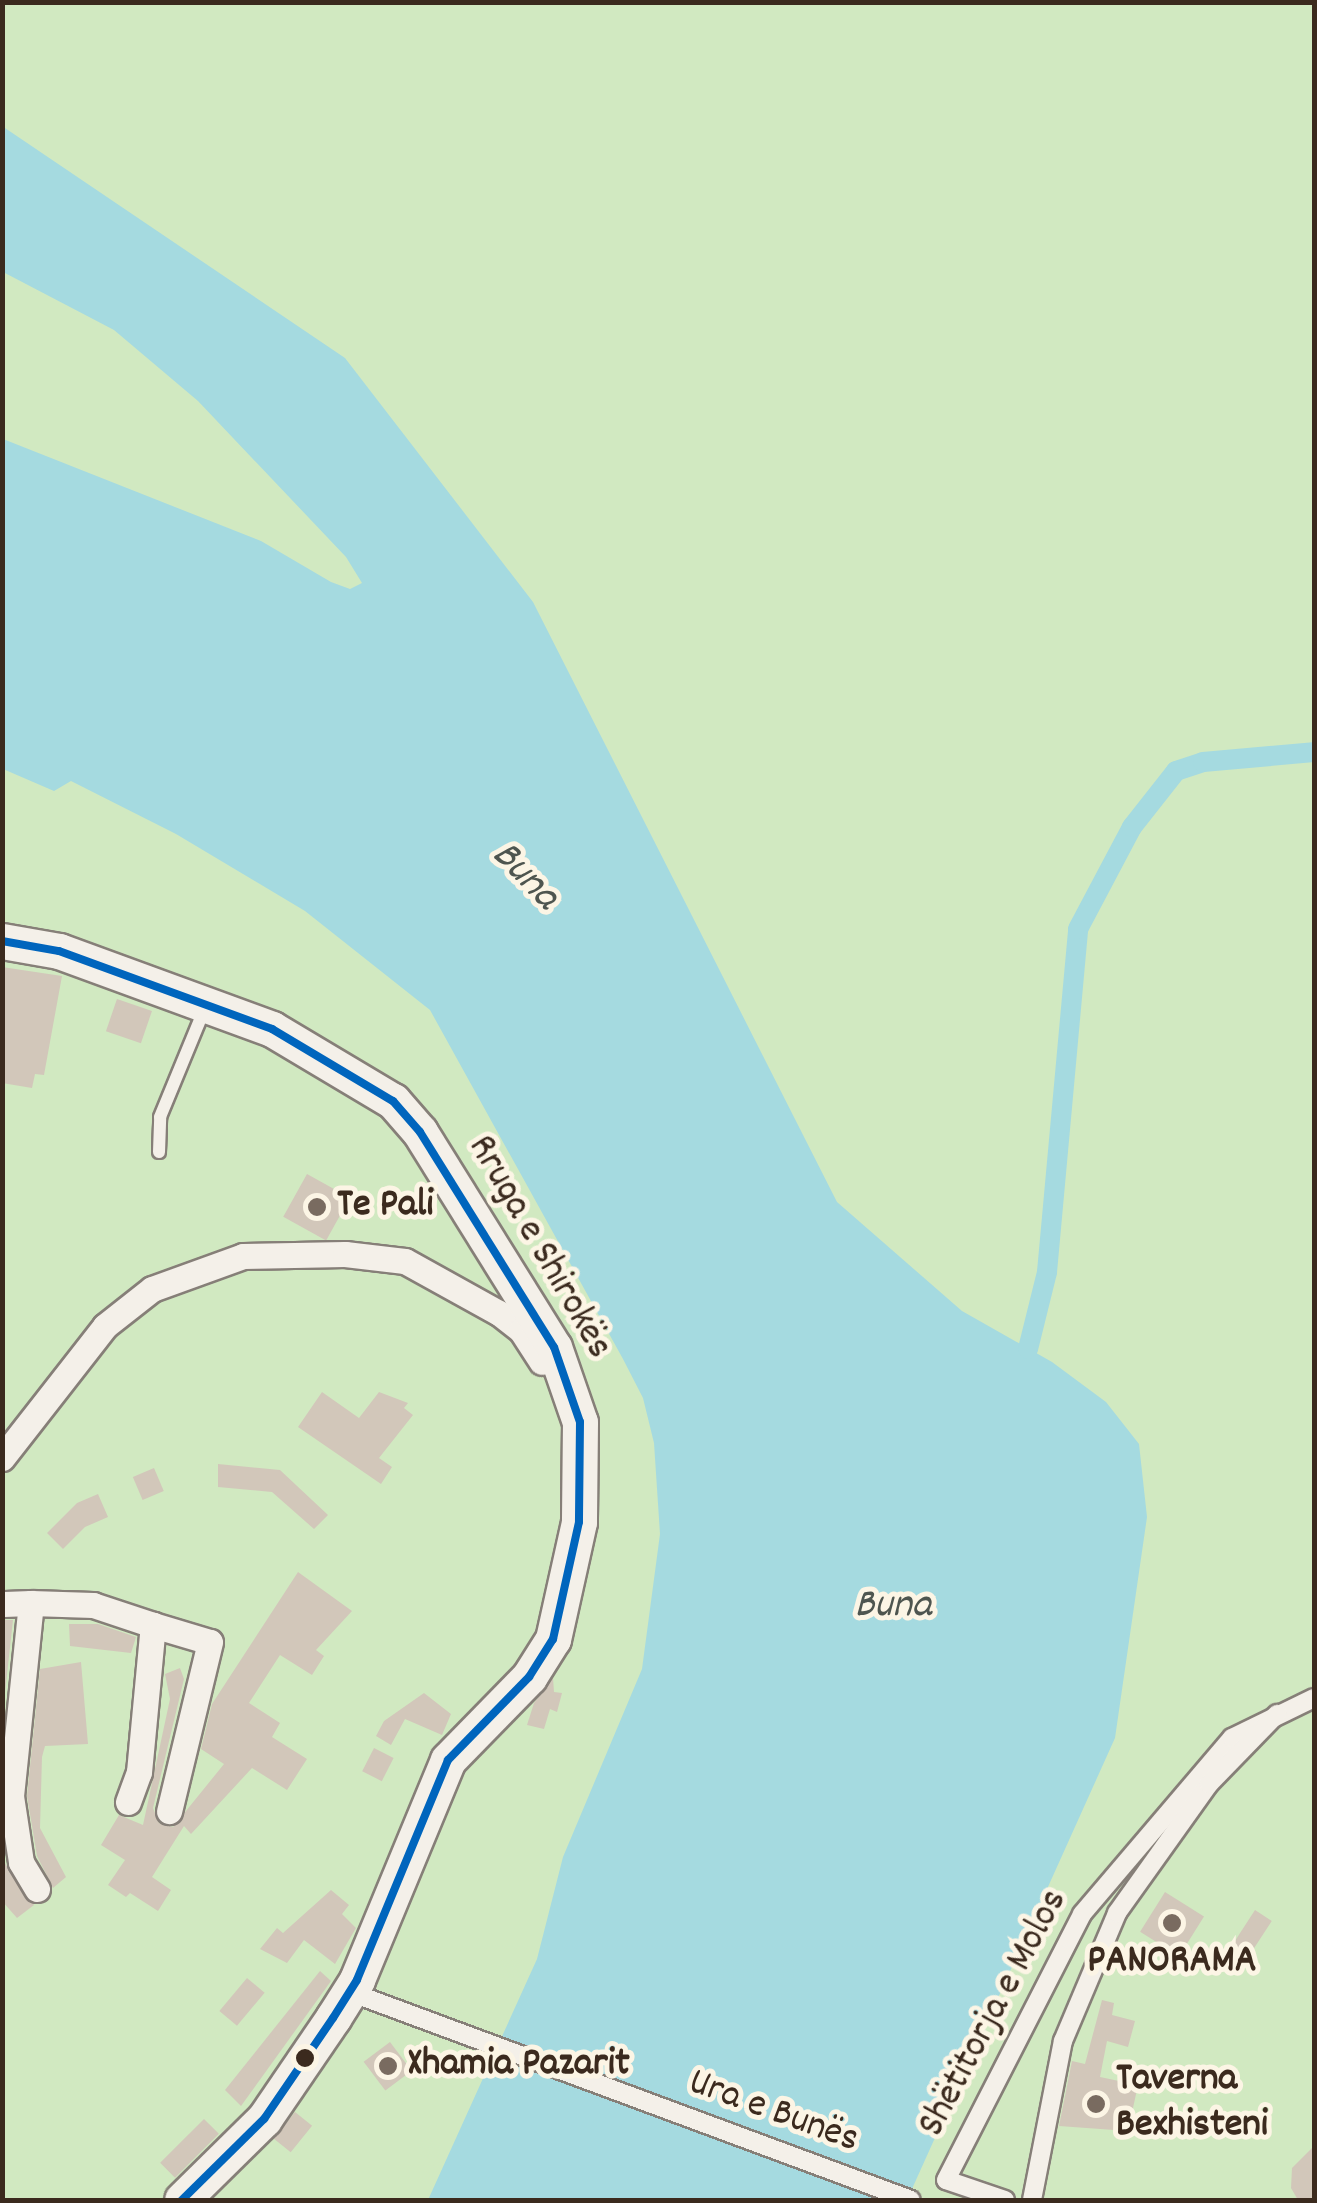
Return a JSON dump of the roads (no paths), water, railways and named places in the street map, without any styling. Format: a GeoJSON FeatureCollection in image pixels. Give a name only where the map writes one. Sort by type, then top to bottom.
{"type":"FeatureCollection","features":[{"type":"Feature","properties":{"kind":"main road","name":"Rruga e Shirokës"},"geometry":{"type":"LineString","coordinates":[[2,941],[59,951],[206,1006],[312,1050],[373,1086],[410,1118],[554,1347],[583,1442],[574,1556],[552,1639],[529,1677],[448,1760],[350,1992],[264,2119],[182,2200]]}},
{"type":"Feature","properties":{"kind":"street"},"geometry":{"type":"LineString","coordinates":[[2,1458],[116,1316],[152,1289],[260,1256],[405,1261],[477,1298],[534,1344],[566,1426],[583,1442]]}},
{"type":"Feature","properties":{"kind":"street"},"geometry":{"type":"LineString","coordinates":[[31,1603],[10,1796],[21,1862],[36,1889]]}},
{"type":"Feature","properties":{"kind":"street"},"geometry":{"type":"LineString","coordinates":[[2,1604],[92,1605],[210,1642],[169,1811]]}},
{"type":"Feature","properties":{"kind":"street"},"geometry":{"type":"LineString","coordinates":[[128,1802],[140,1772],[153,1624]]}},
{"type":"Feature","properties":{"kind":"street","name":"Shëtitorja e Molos"},"geometry":{"type":"LineString","coordinates":[[1006,2200],[946,2180],[1052,1964],[1082,1914],[1197,1774],[1232,1738],[1314,1698]]}},
{"type":"Feature","properties":{"kind":"street","name":"Shëtitorja e Molos"},"geometry":{"type":"LineString","coordinates":[[1032,2200],[1063,2041],[1117,1914],[1209,1784],[1278,1714]]}},
{"type":"Feature","properties":{"kind":"street","name":"Ura e Bunës"},"geometry":{"type":"LineString","coordinates":[[350,1992],[442,2031],[911,2200]]}},
{"type":"Feature","properties":{"kind":"lane"},"geometry":{"type":"LineString","coordinates":[[159,1152],[160,1117],[206,1006]]}},
{"type":"Feature","properties":{"kind":"water","name":"Buna"},"geometry":{"type":"Polygon","coordinates":[[[2,126],[345,358],[533,602],[837,1202],[962,1311],[1052,1362],[1106,1402],[1139,1444],[1147,1517],[1115,1738],[907,2200],[428,2200],[537,1959],[563,1857],[642,1669],[660,1534],[654,1443],[643,1398],[623,1359],[430,1010],[305,911],[176,834],[71,781],[54,791],[3,769],[3,439],[261,541],[331,582],[350,589],[362,583],[346,557],[198,401],[114,330],[3,272],[2,126]]]}},
{"type":"Feature","properties":{"kind":"waterway"},"geometry":{"type":"LineString","coordinates":[[1028,1349],[1047,1272],[1078,929],[1132,827],[1176,771],[1203,762],[1314,752]]}},
{"type":"Feature","properties":{"kind":"place","name":"Te Pali"},"geometry":{"type":"Point","coordinates":[317,1207]}},
{"type":"Feature","properties":{"kind":"place","name":"PANORAMA"},"geometry":{"type":"Point","coordinates":[1172,1923]}},
{"type":"Feature","properties":{"kind":"place","name":"Xhamia Pazarit"},"geometry":{"type":"Point","coordinates":[388,2066]}},
{"type":"Feature","properties":{"kind":"place","name":"Taverna Bexhisteni"},"geometry":{"type":"Point","coordinates":[1096,2104]}}]}
